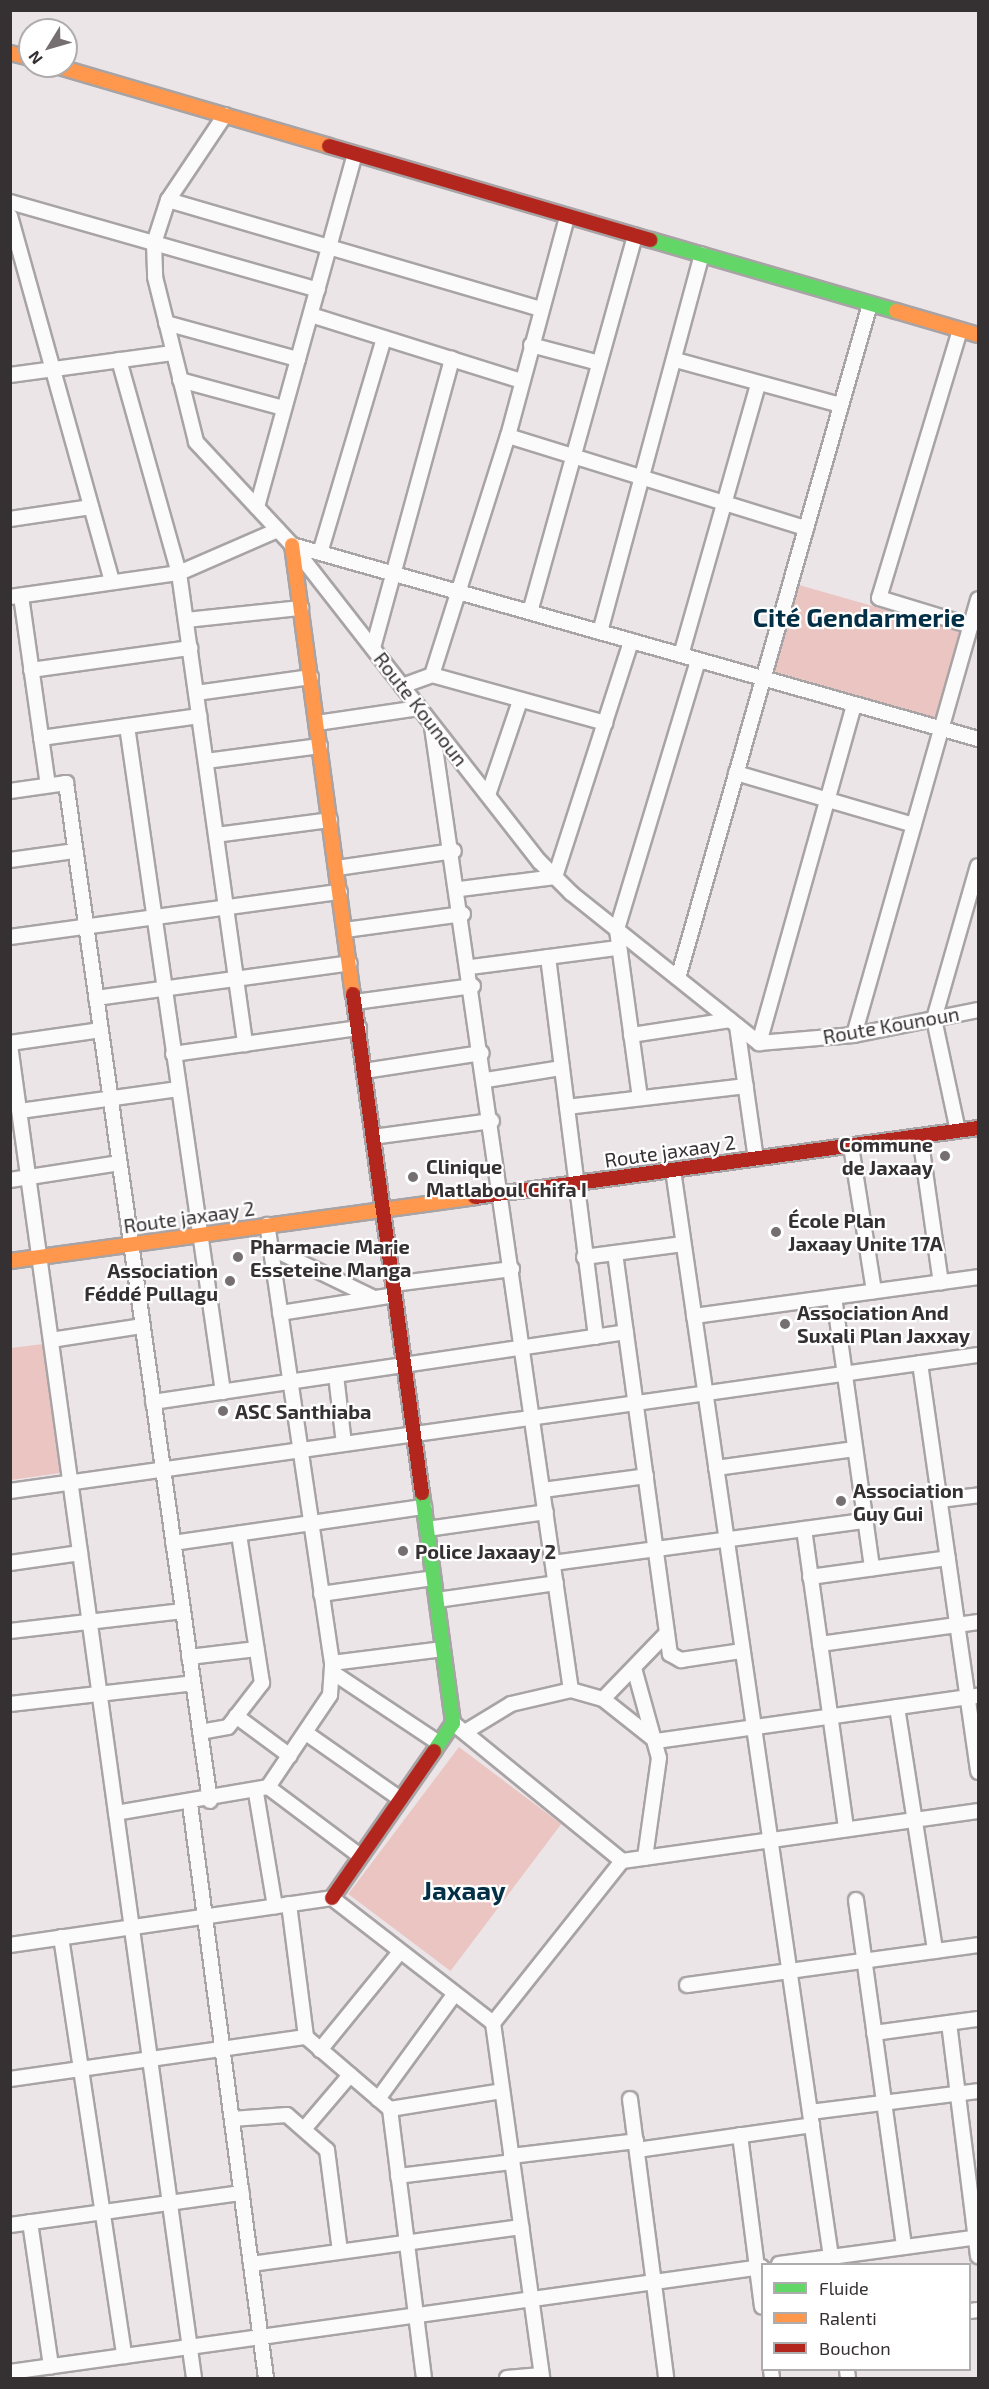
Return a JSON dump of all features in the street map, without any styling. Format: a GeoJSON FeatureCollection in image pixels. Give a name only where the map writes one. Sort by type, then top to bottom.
{"type":"FeatureCollection","features":[{"type":"Feature","properties":{"kind":"street"},"geometry":{"type":"LineString","coordinates":[[78,73],[978,336]]}},
{"type":"Feature","properties":{"kind":"street","name":"Route Kounoun"},"geometry":{"type":"LineString","coordinates":[[225,116],[168,200],[154,243],[166,323],[196,442],[292,545],[488,795],[555,876],[759,1043],[854,1035],[978,1010]]}},
{"type":"Feature","properties":{"kind":"street"},"geometry":{"type":"LineString","coordinates":[[256,507],[332,246],[355,154]]}},
{"type":"Feature","properties":{"kind":"street"},"geometry":{"type":"LineString","coordinates":[[168,200],[332,246],[541,309]]}},
{"type":"Feature","properties":{"kind":"street"},"geometry":{"type":"LineString","coordinates":[[10,202],[318,290]]}},
{"type":"Feature","properties":{"kind":"street"},"geometry":{"type":"LineString","coordinates":[[10,216],[112,582]]}},
{"type":"Feature","properties":{"kind":"street"},"geometry":{"type":"LineString","coordinates":[[432,675],[508,436],[567,217]]}},
{"type":"Feature","properties":{"kind":"street"},"geometry":{"type":"LineString","coordinates":[[530,612],[635,235]]}},
{"type":"Feature","properties":{"kind":"street"},"geometry":{"type":"LineString","coordinates":[[600,632],[676,360],[702,255]]}},
{"type":"Feature","properties":{"kind":"street"},"geometry":{"type":"LineString","coordinates":[[678,978],[870,304]]}},
{"type":"Feature","properties":{"kind":"street"},"geometry":{"type":"LineString","coordinates":[[311,315],[522,381]]}},
{"type":"Feature","properties":{"kind":"street"},"geometry":{"type":"LineString","coordinates":[[166,323],[298,359]]}},
{"type":"Feature","properties":{"kind":"street"},"geometry":{"type":"LineString","coordinates":[[960,330],[879,598],[971,626]]}},
{"type":"Feature","properties":{"kind":"street"},"geometry":{"type":"LineString","coordinates":[[320,553],[384,338]]}},
{"type":"Feature","properties":{"kind":"street"},"geometry":{"type":"LineString","coordinates":[[531,345],[599,363]]}},
{"type":"Feature","properties":{"kind":"street"},"geometry":{"type":"LineString","coordinates":[[10,375],[173,353]]}},
{"type":"Feature","properties":{"kind":"street"},"geometry":{"type":"LineString","coordinates":[[373,648],[452,359]]}},
{"type":"Feature","properties":{"kind":"street"},"geometry":{"type":"LineString","coordinates":[[120,360],[180,573],[245,1044]]}},
{"type":"Feature","properties":{"kind":"street"},"geometry":{"type":"LineString","coordinates":[[676,360],[841,405]]}},
{"type":"Feature","properties":{"kind":"street"},"geometry":{"type":"LineString","coordinates":[[180,380],[284,408]]}},
{"type":"Feature","properties":{"kind":"street"},"geometry":{"type":"LineString","coordinates":[[681,655],[758,384]]}},
{"type":"Feature","properties":{"kind":"street"},"geometry":{"type":"LineString","coordinates":[[508,436],[806,528]]}},
{"type":"Feature","properties":{"kind":"street"},"geometry":{"type":"LineString","coordinates":[[10,519],[91,507]]}},
{"type":"Feature","properties":{"kind":"street"},"geometry":{"type":"LineString","coordinates":[[48,785],[31,670],[16,596],[180,573],[278,530]]}},
{"type":"Feature","properties":{"kind":"street"},"geometry":{"type":"LineString","coordinates":[[332,1898],[359,1855],[453,1723],[292,545],[978,739]]}},
{"type":"Feature","properties":{"kind":"street"},"geometry":{"type":"LineString","coordinates":[[854,1035],[978,599]]}},
{"type":"Feature","properties":{"kind":"street"},"geometry":{"type":"LineString","coordinates":[[186,620],[301,608]]}},
{"type":"Feature","properties":{"kind":"street"},"geometry":{"type":"LineString","coordinates":[[460,889],[555,876],[631,641]]}},
{"type":"Feature","properties":{"kind":"street"},"geometry":{"type":"LineString","coordinates":[[31,670],[190,648]]}},
{"type":"Feature","properties":{"kind":"street"},"geometry":{"type":"LineString","coordinates":[[640,1098],[617,948],[617,929],[698,660]]}},
{"type":"Feature","properties":{"kind":"street"},"geometry":{"type":"LineString","coordinates":[[402,686],[432,675],[604,723]]}},
{"type":"Feature","properties":{"kind":"street"},"geometry":{"type":"LineString","coordinates":[[196,693],[311,677]]}},
{"type":"Feature","properties":{"kind":"street"},"geometry":{"type":"LineString","coordinates":[[488,795],[520,701]]}},
{"type":"Feature","properties":{"kind":"street"},"geometry":{"type":"LineString","coordinates":[[759,1043],[855,704]]}},
{"type":"Feature","properties":{"kind":"street"},"geometry":{"type":"LineString","coordinates":[[317,723],[419,708]]}},
{"type":"Feature","properties":{"kind":"street"},"geometry":{"type":"LineString","coordinates":[[41,738],[200,716]]}},
{"type":"Feature","properties":{"kind":"street"},"geometry":{"type":"LineString","coordinates":[[432,723],[460,889],[571,1690]]}},
{"type":"Feature","properties":{"kind":"street"},"geometry":{"type":"LineString","coordinates":[[127,726],[223,1392]]}},
{"type":"Feature","properties":{"kind":"street"},"geometry":{"type":"LineString","coordinates":[[206,761],[320,746]]}},
{"type":"Feature","properties":{"kind":"street"},"geometry":{"type":"LineString","coordinates":[[736,773],[914,825]]}},
{"type":"Feature","properties":{"kind":"street"},"geometry":{"type":"LineString","coordinates":[[10,791],[66,783],[210,1801]]}},
{"type":"Feature","properties":{"kind":"street"},"geometry":{"type":"LineString","coordinates":[[216,835],[330,820]]}},
{"type":"Feature","properties":{"kind":"street"},"geometry":{"type":"LineString","coordinates":[[10,860],[75,851]]}},
{"type":"Feature","properties":{"kind":"street"},"geometry":{"type":"LineString","coordinates":[[337,868],[454,851]]}},
{"type":"Feature","properties":{"kind":"street"},"geometry":{"type":"LineString","coordinates":[[958,1131],[934,1019],[978,866]]}},
{"type":"Feature","properties":{"kind":"street"},"geometry":{"type":"LineString","coordinates":[[10,937],[340,892]]}},
{"type":"Feature","properties":{"kind":"street"},"geometry":{"type":"LineString","coordinates":[[345,930],[463,914]]}},
{"type":"Feature","properties":{"kind":"street"},"geometry":{"type":"LineString","coordinates":[[471,967],[617,948]]}},
{"type":"Feature","properties":{"kind":"street"},"geometry":{"type":"LineString","coordinates":[[548,957],[584,1257],[596,1337]]}},
{"type":"Feature","properties":{"kind":"street"},"geometry":{"type":"LineString","coordinates":[[96,998],[350,963]]}},
{"type":"Feature","properties":{"kind":"street"},"geometry":{"type":"LineString","coordinates":[[355,1002],[473,986]]}},
{"type":"Feature","properties":{"kind":"street"},"geometry":{"type":"LineString","coordinates":[[631,1035],[733,1023],[746,1086],[756,1159]]}},
{"type":"Feature","properties":{"kind":"street"},"geometry":{"type":"LineString","coordinates":[[173,1053],[358,1028]]}},
{"type":"Feature","properties":{"kind":"street"},"geometry":{"type":"LineString","coordinates":[[100,1030],[10,1044],[16,1110],[29,1177],[194,2379]]}},
{"type":"Feature","properties":{"kind":"street"},"geometry":{"type":"LineString","coordinates":[[364,1071],[482,1053]]}},
{"type":"Feature","properties":{"kind":"street"},"geometry":{"type":"LineString","coordinates":[[486,1080],[562,1068]]}},
{"type":"Feature","properties":{"kind":"street"},"geometry":{"type":"LineString","coordinates":[[567,1107],[746,1086]]}},
{"type":"Feature","properties":{"kind":"street"},"geometry":{"type":"LineString","coordinates":[[16,1110],[178,1089]]}},
{"type":"Feature","properties":{"kind":"street"},"geometry":{"type":"LineString","coordinates":[[373,1137],[492,1121]]}},
{"type":"Feature","properties":{"kind":"street","name":"Route jaxaay 2"},"geometry":{"type":"LineString","coordinates":[[10,1261],[978,1128]]}},
{"type":"Feature","properties":{"kind":"street"},"geometry":{"type":"LineString","coordinates":[[920,1136],[941,1283]]}},
{"type":"Feature","properties":{"kind":"street"},"geometry":{"type":"LineString","coordinates":[[851,1146],[874,1292]]}},
{"type":"Feature","properties":{"kind":"street"},"geometry":{"type":"LineString","coordinates":[[10,1180],[120,1163]]}},
{"type":"Feature","properties":{"kind":"street"},"geometry":{"type":"LineString","coordinates":[[672,1170],[831,2261]]}},
{"type":"Feature","properties":{"kind":"street"},"geometry":{"type":"LineString","coordinates":[[116,1813],[210,1801],[262,1790],[326,1707],[332,1667],[267,1226]]}},
{"type":"Feature","properties":{"kind":"street"},"geometry":{"type":"LineString","coordinates":[[584,1257],[683,1244]]}},
{"type":"Feature","properties":{"kind":"street"},"geometry":{"type":"LineString","coordinates":[[271,1248],[374,1299]]}},
{"type":"Feature","properties":{"kind":"street"},"geometry":{"type":"LineString","coordinates":[[615,1253],[667,1633],[674,1659],[742,1651]]}},
{"type":"Feature","properties":{"kind":"street"},"geometry":{"type":"LineString","coordinates":[[280,1313],[374,1299],[394,1290],[512,1269]]}},
{"type":"Feature","properties":{"kind":"street"},"geometry":{"type":"LineString","coordinates":[[694,1316],[978,1277]]}},
{"type":"Feature","properties":{"kind":"street"},"geometry":{"type":"LineString","coordinates":[[834,1297],[872,1569]]}},
{"type":"Feature","properties":{"kind":"street"},"geometry":{"type":"LineString","coordinates":[[51,1341],[143,1326]]}},
{"type":"Feature","properties":{"kind":"street"},"geometry":{"type":"LineString","coordinates":[[153,1402],[626,1332]]}},
{"type":"Feature","properties":{"kind":"street"},"geometry":{"type":"LineString","coordinates":[[10,1491],[978,1355]]}},
{"type":"Feature","properties":{"kind":"street"},"geometry":{"type":"LineString","coordinates":[[920,1363],[958,1625],[973,1696],[978,1772]]}},
{"type":"Feature","properties":{"kind":"street"},"geometry":{"type":"LineString","coordinates":[[336,1375],[344,1444]]}},
{"type":"Feature","properties":{"kind":"street"},"geometry":{"type":"LineString","coordinates":[[716,1468],[855,1449]]}},
{"type":"Feature","properties":{"kind":"street"},"geometry":{"type":"LineString","coordinates":[[543,1490],[646,1476]]}},
{"type":"Feature","properties":{"kind":"street"},"geometry":{"type":"LineString","coordinates":[[940,1500],[978,1495]]}},
{"type":"Feature","properties":{"kind":"street"},"geometry":{"type":"LineString","coordinates":[[173,1543],[424,1507]]}},
{"type":"Feature","properties":{"kind":"street"},"geometry":{"type":"LineString","coordinates":[[427,1529],[546,1512]]}},
{"type":"Feature","properties":{"kind":"street"},"geometry":{"type":"LineString","coordinates":[[553,1563],[865,1521]]}},
{"type":"Feature","properties":{"kind":"street"},"geometry":{"type":"LineString","coordinates":[[804,1529],[846,1830]]}},
{"type":"Feature","properties":{"kind":"street"},"geometry":{"type":"LineString","coordinates":[[200,1732],[228,1727],[262,1683],[239,1534]]}},
{"type":"Feature","properties":{"kind":"street"},"geometry":{"type":"LineString","coordinates":[[10,1563],[80,1553]]}},
{"type":"Feature","properties":{"kind":"street"},"geometry":{"type":"LineString","coordinates":[[810,1577],[948,1558]]}},
{"type":"Feature","properties":{"kind":"street"},"geometry":{"type":"LineString","coordinates":[[321,1594],[433,1578]]}},
{"type":"Feature","properties":{"kind":"street"},"geometry":{"type":"LineString","coordinates":[[436,1600],[556,1583]]}},
{"type":"Feature","properties":{"kind":"street"},"geometry":{"type":"LineString","coordinates":[[10,1631],[89,1620],[183,1611]]}},
{"type":"Feature","properties":{"kind":"street"},"geometry":{"type":"LineString","coordinates":[[820,1644],[978,1622]]}},
{"type":"Feature","properties":{"kind":"street"},"geometry":{"type":"LineString","coordinates":[[603,1700],[667,1633]]}},
{"type":"Feature","properties":{"kind":"street"},"geometry":{"type":"LineString","coordinates":[[189,1657],[256,1649]]}},
{"type":"Feature","properties":{"kind":"street"},"geometry":{"type":"LineString","coordinates":[[332,1667],[443,1649]]}},
{"type":"Feature","properties":{"kind":"street"},"geometry":{"type":"LineString","coordinates":[[332,1667],[439,1743]]}},
{"type":"Feature","properties":{"kind":"street"},"geometry":{"type":"LineString","coordinates":[[634,1668],[656,1741],[645,1858]]}},
{"type":"Feature","properties":{"kind":"street"},"geometry":{"type":"LineString","coordinates":[[10,1704],[193,1683]]}},
{"type":"Feature","properties":{"kind":"street"},"geometry":{"type":"LineString","coordinates":[[465,1732],[511,1704],[571,1690],[603,1700],[656,1741],[973,1696]]}},
{"type":"Feature","properties":{"kind":"street"},"geometry":{"type":"LineString","coordinates":[[897,1707],[935,1951]]}},
{"type":"Feature","properties":{"kind":"street"},"geometry":{"type":"LineString","coordinates":[[236,1716],[290,1756]]}},
{"type":"Feature","properties":{"kind":"street"},"geometry":{"type":"LineString","coordinates":[[453,1723],[622,1861]]}},
{"type":"Feature","properties":{"kind":"street"},"geometry":{"type":"LineString","coordinates":[[306,1732],[399,1798]]}},
{"type":"Feature","properties":{"kind":"street"},"geometry":{"type":"LineString","coordinates":[[262,1790],[359,1855]]}},
{"type":"Feature","properties":{"kind":"street"},"geometry":{"type":"LineString","coordinates":[[262,1790],[275,1906]]}},
{"type":"Feature","properties":{"kind":"street"},"geometry":{"type":"LineString","coordinates":[[190,1804],[266,2379]]}},
{"type":"Feature","properties":{"kind":"street"},"geometry":{"type":"LineString","coordinates":[[507,2379],[541,2377],[493,2023],[622,1861],[978,1811]]}},
{"type":"Feature","properties":{"kind":"street"},"geometry":{"type":"LineString","coordinates":[[10,1945],[332,1898],[453,1996],[493,2023]]}},
{"type":"Feature","properties":{"kind":"street"},"geometry":{"type":"LineString","coordinates":[[856,1900],[904,2247]]}},
{"type":"Feature","properties":{"kind":"street"},"geometry":{"type":"LineString","coordinates":[[290,1904],[306,2037],[390,2109],[423,2379]]}},
{"type":"Feature","properties":{"kind":"street"},"geometry":{"type":"LineString","coordinates":[[61,1937],[124,2356]]}},
{"type":"Feature","properties":{"kind":"street"},"geometry":{"type":"LineString","coordinates":[[687,1985],[978,1945]]}},
{"type":"Feature","properties":{"kind":"street"},"geometry":{"type":"LineString","coordinates":[[320,2050],[399,1953]]}},
{"type":"Feature","properties":{"kind":"street"},"geometry":{"type":"LineString","coordinates":[[378,2099],[453,1996]]}},
{"type":"Feature","properties":{"kind":"street"},"geometry":{"type":"LineString","coordinates":[[874,2033],[978,2019]]}},
{"type":"Feature","properties":{"kind":"street"},"geometry":{"type":"LineString","coordinates":[[949,2023],[978,2256]]}},
{"type":"Feature","properties":{"kind":"street"},"geometry":{"type":"LineString","coordinates":[[11,2078],[306,2037]]}},
{"type":"Feature","properties":{"kind":"street"},"geometry":{"type":"LineString","coordinates":[[304,2129],[350,2075]]}},
{"type":"Feature","properties":{"kind":"street"},"geometry":{"type":"LineString","coordinates":[[390,2109],[502,2091]]}},
{"type":"Feature","properties":{"kind":"street"},"geometry":{"type":"LineString","coordinates":[[398,2176],[511,2159],[740,2135],[884,2103],[978,2091]]}},
{"type":"Feature","properties":{"kind":"street"},"geometry":{"type":"LineString","coordinates":[[630,2099],[666,2379]]}},
{"type":"Feature","properties":{"kind":"street"},"geometry":{"type":"LineString","coordinates":[[232,2119],[275,2112],[304,2129],[327,2150],[340,2251]]}},
{"type":"Feature","properties":{"kind":"street"},"geometry":{"type":"LineString","coordinates":[[740,2135],[761,2287]]}},
{"type":"Feature","properties":{"kind":"street"},"geometry":{"type":"LineString","coordinates":[[10,2225],[242,2193]]}},
{"type":"Feature","properties":{"kind":"street"},"geometry":{"type":"LineString","coordinates":[[30,2222],[51,2366]]}},
{"type":"Feature","properties":{"kind":"street"},"geometry":{"type":"LineString","coordinates":[[251,2264],[521,2227]]}},
{"type":"Feature","properties":{"kind":"street"},"geometry":{"type":"LineString","coordinates":[[805,2263],[831,2261],[904,2247],[977,2237]]}},
{"type":"Feature","properties":{"kind":"street"},"geometry":{"type":"LineString","coordinates":[[10,2372],[760,2267]]}},
{"type":"Feature","properties":{"kind":"shaded area"},"geometry":{"type":"Polygon","coordinates":[[[799,585],[962,632],[938,718],[774,672],[799,585]]]}},
{"type":"Feature","properties":{"kind":"shaded area"},"geometry":{"type":"Polygon","coordinates":[[[43,1344],[60,1473],[11,1480],[11,1348],[43,1344]]]}},
{"type":"Feature","properties":{"kind":"shaded area"},"geometry":{"type":"Polygon","coordinates":[[[459,1747],[561,1824],[450,1971],[348,1894],[459,1747]]]}},
{"type":"Feature","properties":{"kind":"traffic: fast"},"geometry":{"type":"LineString","coordinates":[[651,240],[896,311]]}},
{"type":"Feature","properties":{"kind":"traffic: fast"},"geometry":{"type":"LineString","coordinates":[[422,1493],[453,1723],[434,1751]]}},
{"type":"Feature","properties":{"kind":"traffic: slow"},"geometry":{"type":"LineString","coordinates":[[10,53],[18,55]]}},
{"type":"Feature","properties":{"kind":"traffic: slow"},"geometry":{"type":"LineString","coordinates":[[78,72],[329,146]]}},
{"type":"Feature","properties":{"kind":"traffic: slow"},"geometry":{"type":"LineString","coordinates":[[896,311],[978,335]]}},
{"type":"Feature","properties":{"kind":"traffic: slow"},"geometry":{"type":"LineString","coordinates":[[292,545],[353,994]]}},
{"type":"Feature","properties":{"kind":"traffic: slow"},"geometry":{"type":"LineString","coordinates":[[10,1261],[475,1197]]}},
{"type":"Feature","properties":{"kind":"traffic: jam"},"geometry":{"type":"LineString","coordinates":[[329,146],[651,240]]}},
{"type":"Feature","properties":{"kind":"traffic: jam"},"geometry":{"type":"LineString","coordinates":[[353,994],[422,1493]]}},
{"type":"Feature","properties":{"kind":"traffic: jam"},"geometry":{"type":"LineString","coordinates":[[475,1197],[978,1128]]}},
{"type":"Feature","properties":{"kind":"traffic: jam"},"geometry":{"type":"LineString","coordinates":[[332,1898],[434,1751]]}},
{"type":"Feature","properties":{"kind":"place","name":"Commune de Jaxaay"},"geometry":{"type":"Point","coordinates":[945,1156]}},
{"type":"Feature","properties":{"kind":"place","name":"Clinique Matlaboul Chifa I"},"geometry":{"type":"Point","coordinates":[413,1177]}},
{"type":"Feature","properties":{"kind":"place","name":"École Plan Jaxaay Unite 17A"},"geometry":{"type":"Point","coordinates":[776,1232]}},
{"type":"Feature","properties":{"kind":"place","name":"Pharmacie Marie Esseteine Manga"},"geometry":{"type":"Point","coordinates":[238,1257]}},
{"type":"Feature","properties":{"kind":"place","name":"Association Féddé Pullagu"},"geometry":{"type":"Point","coordinates":[230,1281]}},
{"type":"Feature","properties":{"kind":"place","name":"Association And Suxali Plan Jaxxay"},"geometry":{"type":"Point","coordinates":[785,1324]}},
{"type":"Feature","properties":{"kind":"place","name":"ASC Santhiaba"},"geometry":{"type":"Point","coordinates":[223,1411]}},
{"type":"Feature","properties":{"kind":"place","name":"Association Guy Gui"},"geometry":{"type":"Point","coordinates":[841,1501]}},
{"type":"Feature","properties":{"kind":"place","name":"Police Jaxaay 2"},"geometry":{"type":"Point","coordinates":[403,1551]}},
{"type":"Feature","properties":{"kind":"district","name":"Cité Gendarmerie"},"geometry":{"type":"Point","coordinates":[859,617]}},
{"type":"Feature","properties":{"kind":"district","name":"Jaxaay"},"geometry":{"type":"Point","coordinates":[464,1890]}}]}
